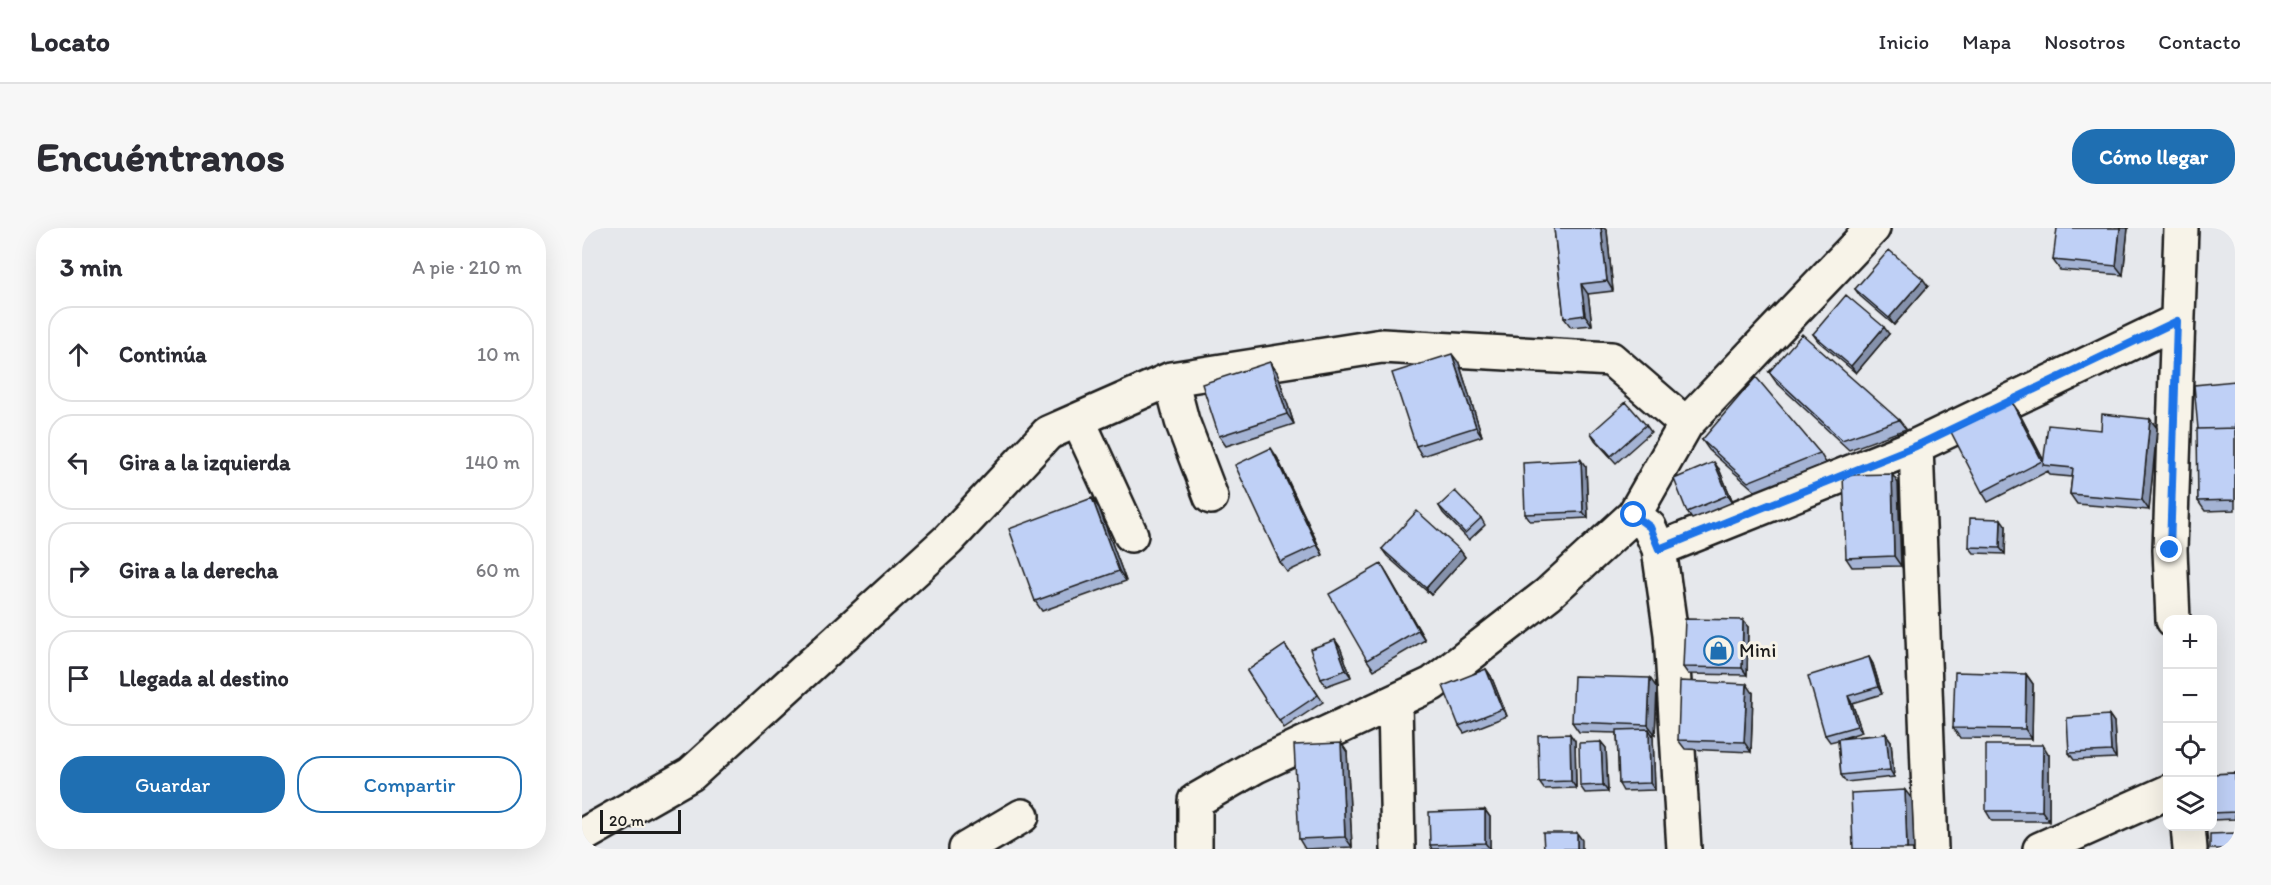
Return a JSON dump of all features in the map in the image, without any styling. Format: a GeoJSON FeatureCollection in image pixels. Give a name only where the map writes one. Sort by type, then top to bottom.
{"type":"FeatureCollection","features":[{"type":"Feature","properties":{"kind":"street"},"geometry":{"type":"LineString","coordinates":[[1195,849],[1196,801],[1256,766],[1432,684],[1548,594],[1634,515],[1686,424],[1872,228]]}},
{"type":"Feature","properties":{"kind":"street"},"geometry":{"type":"LineString","coordinates":[[2173,615],[2170,550],[2181,228]]}},
{"type":"Feature","properties":{"kind":"street"},"geometry":{"type":"LineString","coordinates":[[1659,549],[1916,446],[2177,321]]}},
{"type":"Feature","properties":{"kind":"street"},"geometry":{"type":"LineString","coordinates":[[582,836],[691,774],[948,540],[1048,433],[1171,379],[1382,346],[1611,359],[1686,424]]}},
{"type":"Feature","properties":{"kind":"street"},"geometry":{"type":"LineString","coordinates":[[1171,379],[1182,421],[1211,497]]}},
{"type":"Feature","properties":{"kind":"street"},"geometry":{"type":"LineString","coordinates":[[1078,420],[1131,535]]}},
{"type":"Feature","properties":{"kind":"street"},"geometry":{"type":"LineString","coordinates":[[1916,446],[1931,849]]}},
{"type":"Feature","properties":{"kind":"street"},"geometry":{"type":"LineString","coordinates":[[1634,515],[1650,527],[1659,549],[1671,634],[1684,849]]}},
{"type":"Feature","properties":{"kind":"street"},"geometry":{"type":"LineString","coordinates":[[1395,702],[1398,849]]}},
{"type":"Feature","properties":{"kind":"street"},"geometry":{"type":"LineString","coordinates":[[2040,849],[2163,794]]}},
{"type":"Feature","properties":{"kind":"street"},"geometry":{"type":"LineString","coordinates":[[966,849],[1022,816]]}},
{"type":"Feature","properties":{"kind":"street"},"geometry":{"type":"LineString","coordinates":[[2188,831],[2190,849]]}},
{"type":"Feature","properties":{"kind":"building"},"geometry":{"type":"Polygon","coordinates":[[[1554,228],[1601,228],[1607,281],[1581,284],[1585,315],[1564,318],[1554,228]]]}},
{"type":"Feature","properties":{"kind":"building"},"geometry":{"type":"Polygon","coordinates":[[[2057,228],[2120,228],[2116,266],[2053,260],[2057,228]]]}},
{"type":"Feature","properties":{"kind":"building"},"geometry":{"type":"Polygon","coordinates":[[[1889,250],[1923,279],[1889,318],[1855,289],[1889,250]]]}},
{"type":"Feature","properties":{"kind":"building"},"geometry":{"type":"Polygon","coordinates":[[[1846,295],[1884,327],[1851,366],[1813,334],[1846,295]]]}},
{"type":"Feature","properties":{"kind":"building"},"geometry":{"type":"Polygon","coordinates":[[[1802,334],[1899,420],[1842,440],[1769,372],[1802,334]]]}},
{"type":"Feature","properties":{"kind":"building"},"geometry":{"type":"Polygon","coordinates":[[[1452,354],[1476,427],[1416,446],[1392,373],[1452,354]]]}},
{"type":"Feature","properties":{"kind":"building"},"geometry":{"type":"Polygon","coordinates":[[[1270,362],[1287,414],[1219,436],[1202,384],[1270,362]]]}},
{"type":"Feature","properties":{"kind":"building"},"geometry":{"type":"Polygon","coordinates":[[[1756,377],[1820,453],[1748,482],[1702,440],[1756,377]]]}},
{"type":"Feature","properties":{"kind":"building"},"geometry":{"type":"Polygon","coordinates":[[[2235,381],[2235,428],[2198,429],[2194,385],[2235,381]]]}},
{"type":"Feature","properties":{"kind":"building"},"geometry":{"type":"Polygon","coordinates":[[[2011,401],[2042,461],[1982,492],[1951,432],[2011,401]]]}},
{"type":"Feature","properties":{"kind":"building"},"geometry":{"type":"Polygon","coordinates":[[[1626,402],[1646,425],[1611,456],[1591,433],[1626,402]]]}},
{"type":"Feature","properties":{"kind":"building"},"geometry":{"type":"Polygon","coordinates":[[[2102,414],[2150,419],[2142,500],[2070,494],[2073,468],[2043,465],[2048,425],[2101,430],[2102,414]]]}},
{"type":"Feature","properties":{"kind":"building"},"geometry":{"type":"Polygon","coordinates":[[[2235,428],[2235,500],[2198,501],[2197,429],[2235,428]]]}},
{"type":"Feature","properties":{"kind":"building"},"geometry":{"type":"Polygon","coordinates":[[[1271,448],[1317,545],[1280,562],[1235,465],[1271,448]]]}},
{"type":"Feature","properties":{"kind":"building"},"geometry":{"type":"Polygon","coordinates":[[[1581,460],[1583,512],[1525,514],[1523,463],[1581,460]]]}},
{"type":"Feature","properties":{"kind":"building"},"geometry":{"type":"Polygon","coordinates":[[[1714,462],[1728,495],[1687,512],[1674,479],[1714,462]]]}},
{"type":"Feature","properties":{"kind":"building"},"geometry":{"type":"Polygon","coordinates":[[[1892,474],[1894,556],[1846,558],[1843,475],[1892,474]]]}},
{"type":"Feature","properties":{"kind":"building"},"geometry":{"type":"Polygon","coordinates":[[[1455,491],[1481,518],[1465,533],[1439,506],[1455,491]]]}},
{"type":"Feature","properties":{"kind":"building"},"geometry":{"type":"Polygon","coordinates":[[[1092,498],[1119,571],[1035,601],[1009,529],[1092,498]]]}},
{"type":"Feature","properties":{"kind":"building"},"geometry":{"type":"Polygon","coordinates":[[[1417,511],[1460,550],[1426,588],[1382,549],[1417,511]]]}},
{"type":"Feature","properties":{"kind":"building"},"geometry":{"type":"Polygon","coordinates":[[[1970,518],[2001,519],[2000,548],[1969,547],[1970,518]]]}},
{"type":"Feature","properties":{"kind":"building"},"geometry":{"type":"Polygon","coordinates":[[[1381,564],[1418,630],[1367,660],[1329,594],[1381,564]]]}},
{"type":"Feature","properties":{"kind":"building","name":"Mini"},"geometry":{"type":"Polygon","coordinates":[[[1685,619],[1743,620],[1742,668],[1683,667],[1685,619]]]}},
{"type":"Feature","properties":{"kind":"building"},"geometry":{"type":"Polygon","coordinates":[[[1335,640],[1346,670],[1321,679],[1310,649],[1335,640]]]}},
{"type":"Feature","properties":{"kind":"building"},"geometry":{"type":"Polygon","coordinates":[[[1285,645],[1318,695],[1279,721],[1247,671],[1285,645]]]}},
{"type":"Feature","properties":{"kind":"building"},"geometry":{"type":"Polygon","coordinates":[[[1869,657],[1878,687],[1848,696],[1857,726],[1825,735],[1808,676],[1869,657]]]}},
{"type":"Feature","properties":{"kind":"building"},"geometry":{"type":"Polygon","coordinates":[[[1486,669],[1502,709],[1459,726],[1443,686],[1486,669]]]}},
{"type":"Feature","properties":{"kind":"building"},"geometry":{"type":"Polygon","coordinates":[[[1955,672],[2026,674],[2025,729],[1953,728],[1955,672]]]}},
{"type":"Feature","properties":{"kind":"building"},"geometry":{"type":"Polygon","coordinates":[[[1574,676],[1650,678],[1648,725],[1572,722],[1574,676]]]}},
{"type":"Feature","properties":{"kind":"building"},"geometry":{"type":"Polygon","coordinates":[[[1680,681],[1747,684],[1744,742],[1678,740],[1680,681]]]}},
{"type":"Feature","properties":{"kind":"building"},"geometry":{"type":"Polygon","coordinates":[[[2109,715],[2111,751],[2069,753],[2067,718],[2109,715]]]}},
{"type":"Feature","properties":{"kind":"building"},"geometry":{"type":"Polygon","coordinates":[[[1649,729],[1650,783],[1619,784],[1617,730],[1649,729]]]}},
{"type":"Feature","properties":{"kind":"building"},"geometry":{"type":"Polygon","coordinates":[[[1570,734],[1571,781],[1539,782],[1538,735],[1570,734]]]}},
{"type":"Feature","properties":{"kind":"building"},"geometry":{"type":"Polygon","coordinates":[[[1886,734],[1890,770],[1841,775],[1838,739],[1886,734]]]}},
{"type":"Feature","properties":{"kind":"building"},"geometry":{"type":"Polygon","coordinates":[[[1601,742],[1603,785],[1580,786],[1579,743],[1601,742]]]}},
{"type":"Feature","properties":{"kind":"building"},"geometry":{"type":"Polygon","coordinates":[[[1341,743],[1345,837],[1299,839],[1294,745],[1341,743]]]}},
{"type":"Feature","properties":{"kind":"building"},"geometry":{"type":"Polygon","coordinates":[[[1986,745],[2043,745],[2042,811],[1986,811],[1986,745]]]}},
{"type":"Feature","properties":{"kind":"building"},"geometry":{"type":"Polygon","coordinates":[[[2235,773],[2235,812],[2217,813],[2217,774],[2235,773]]]}},
{"type":"Feature","properties":{"kind":"building"},"geometry":{"type":"Polygon","coordinates":[[[1905,790],[1907,849],[1853,849],[1851,793],[1905,790]]]}},
{"type":"Feature","properties":{"kind":"building"},"geometry":{"type":"Polygon","coordinates":[[[1485,810],[1485,843],[1430,845],[1429,812],[1485,810]]]}},
{"type":"Feature","properties":{"kind":"building"},"geometry":{"type":"Polygon","coordinates":[[[1543,833],[1577,833],[1577,849],[1544,849],[1543,833]]]}},
{"type":"Feature","properties":{"kind":"building"},"geometry":{"type":"Polygon","coordinates":[[[2235,833],[2235,849],[2210,849],[2210,834],[2235,833]]]}},
{"type":"Feature","properties":{"kind":"place","name":"Mini"},"geometry":{"type":"Point","coordinates":[1718,650]}},
{"type":"Feature","properties":{"kind":"route"},"geometry":{"type":"LineString","coordinates":[[1634,515],[1650,527],[1659,549],[1916,446],[2177,321],[2170,550]]}}]}
